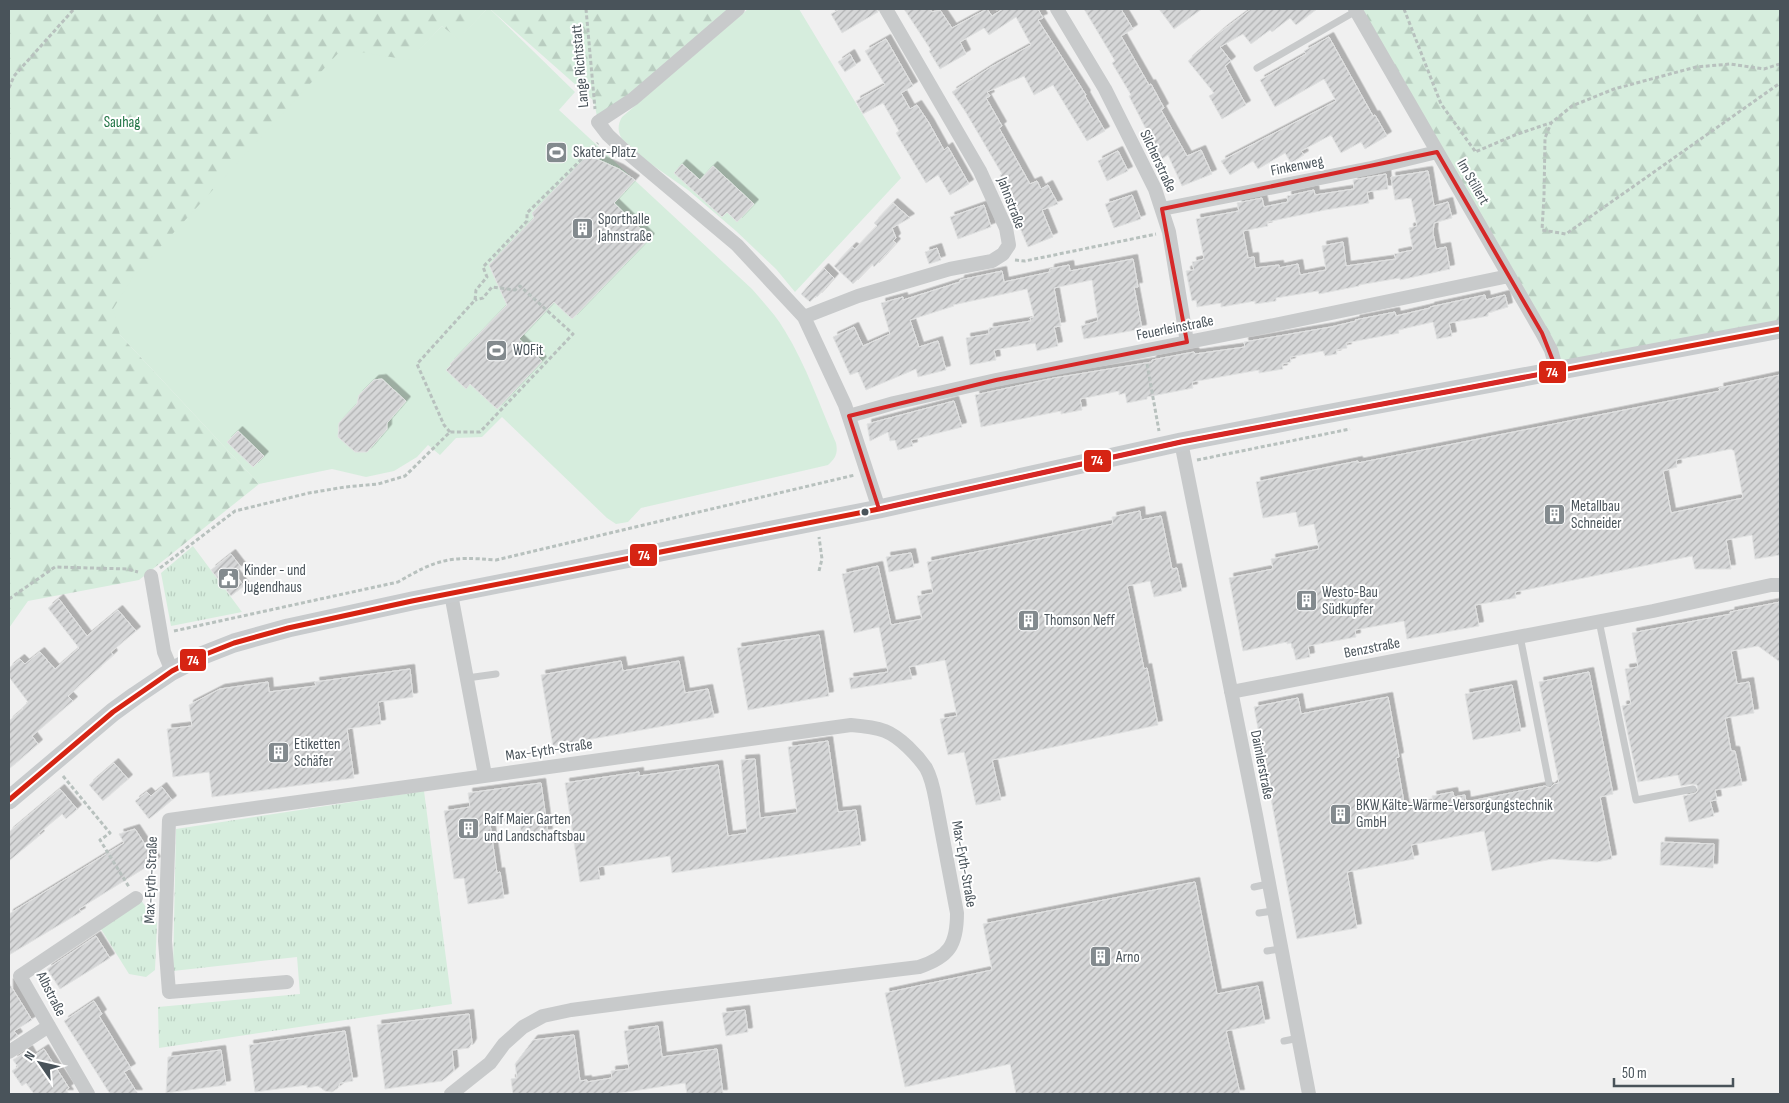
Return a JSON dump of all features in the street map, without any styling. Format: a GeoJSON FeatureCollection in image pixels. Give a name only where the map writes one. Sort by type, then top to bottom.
{"type":"FeatureCollection","features":[{"type":"Feature","properties":{"kind":"main road"},"geometry":{"type":"LineString","coordinates":[[9,800],[134,696],[172,671],[201,656],[234,643],[331,618],[879,509],[1181,442],[1780,330]]}},
{"type":"Feature","properties":{"kind":"street"},"geometry":{"type":"LineString","coordinates":[[738,9],[633,99],[598,122],[608,135],[646,170],[695,208],[737,245],[804,317],[849,416],[879,509]]}},
{"type":"Feature","properties":{"kind":"street","name":"Jahnstraße"},"geometry":{"type":"LineString","coordinates":[[886,9],[980,171],[1006,228],[1008,245],[1003,254]]}},
{"type":"Feature","properties":{"kind":"street","name":"Silcherstraße"},"geometry":{"type":"LineString","coordinates":[[1057,9],[1105,89],[1145,168],[1162,208],[1169,232],[1187,342]]}},
{"type":"Feature","properties":{"kind":"street","name":"Im Stillert"},"geometry":{"type":"LineString","coordinates":[[1356,10],[1436,152],[1542,333],[1557,371]]}},
{"type":"Feature","properties":{"kind":"street","name":"Finkenweg"},"geometry":{"type":"LineString","coordinates":[[1162,208],[1371,168],[1436,152]]}},
{"type":"Feature","properties":{"kind":"street"},"geometry":{"type":"LineString","coordinates":[[804,317],[858,296],[950,269],[992,261],[1003,254]]}},
{"type":"Feature","properties":{"kind":"street","name":"Feuerleinstraße"},"geometry":{"type":"LineString","coordinates":[[849,416],[894,403],[996,380],[1274,326],[1509,276]]}},
{"type":"Feature","properties":{"kind":"street","name":"Daimlerstraße"},"geometry":{"type":"LineString","coordinates":[[1181,442],[1273,910],[1274,950],[1299,1038],[1309,1094]]}},
{"type":"Feature","properties":{"kind":"street"},"geometry":{"type":"LineString","coordinates":[[151,576],[164,652],[172,671]]}},
{"type":"Feature","properties":{"kind":"street","name":"Benzstraße"},"geometry":{"type":"LineString","coordinates":[[1231,692],[1780,585]]}},
{"type":"Feature","properties":{"kind":"street"},"geometry":{"type":"LineString","coordinates":[[451,594],[485,775]]}},
{"type":"Feature","properties":{"kind":"street","name":"Max-Eyth-Straße"},"geometry":{"type":"LineString","coordinates":[[287,982],[169,992],[166,941],[169,820],[851,725],[869,726],[887,732],[900,740],[926,768],[932,784],[957,913],[957,930],[953,944],[946,954],[936,961],[919,967],[654,999],[572,1010],[543,1016],[523,1027],[504,1044],[470,1089],[451,1094]]}},
{"type":"Feature","properties":{"kind":"street","name":"Albstraße"},"geometry":{"type":"LineString","coordinates":[[88,1094],[20,976],[136,898]]}},
{"type":"Feature","properties":{"kind":"street"},"geometry":{"type":"LineString","coordinates":[[9,1052],[49,1026]]}},
{"type":"Feature","properties":{"kind":"lane","name":"Im Stillert"},"geometry":{"type":"LineString","coordinates":[[1257,68],[1356,10]]}},
{"type":"Feature","properties":{"kind":"lane"},"geometry":{"type":"LineString","coordinates":[[1599,621],[1636,800],[1692,789]]}},
{"type":"Feature","properties":{"kind":"lane"},"geometry":{"type":"LineString","coordinates":[[1520,636],[1549,784]]}},
{"type":"Feature","properties":{"kind":"lane"},"geometry":{"type":"LineString","coordinates":[[467,678],[496,674]]}},
{"type":"Feature","properties":{"kind":"lane"},"geometry":{"type":"LineString","coordinates":[[1254,887],[1268,884]]}},
{"type":"Feature","properties":{"kind":"lane"},"geometry":{"type":"LineString","coordinates":[[1259,913],[1273,910]]}},
{"type":"Feature","properties":{"kind":"lane"},"geometry":{"type":"LineString","coordinates":[[1284,1041],[1299,1038]]}},
{"type":"Feature","properties":{"kind":"path"},"geometry":{"type":"LineString","coordinates":[[9,88],[14,76],[74,9]]}},
{"type":"Feature","properties":{"kind":"path","name":"Lange Richtstatt"},"geometry":{"type":"LineString","coordinates":[[586,9],[594,101],[598,122]]}},
{"type":"Feature","properties":{"kind":"path"},"geometry":{"type":"LineString","coordinates":[[1404,9],[1441,104],[1475,152],[1515,135],[1551,123],[1572,106],[1614,89],[1696,66],[1730,64],[1764,69],[1780,64]]}},
{"type":"Feature","properties":{"kind":"path"},"geometry":{"type":"LineString","coordinates":[[1551,123],[1545,138],[1542,230],[1566,234],[1780,83]]}},
{"type":"Feature","properties":{"kind":"path"},"geometry":{"type":"LineString","coordinates":[[475,300],[476,290],[487,277],[483,267],[526,221],[527,212],[608,135]]}},
{"type":"Feature","properties":{"kind":"path"},"geometry":{"type":"LineString","coordinates":[[1003,254],[1012,259],[1025,261],[1169,232]]}},
{"type":"Feature","properties":{"kind":"path"},"geometry":{"type":"LineString","coordinates":[[9,599],[56,567],[127,569],[151,576],[235,511],[318,492],[378,484],[405,476],[450,432],[480,432],[573,334],[520,286],[515,290],[492,287],[483,298],[475,300],[417,364],[444,425],[450,432]]}},
{"type":"Feature","properties":{"kind":"path"},"geometry":{"type":"LineString","coordinates":[[1144,351],[1162,446]]}},
{"type":"Feature","properties":{"kind":"path"},"geometry":{"type":"LineString","coordinates":[[162,634],[398,582],[426,566],[447,559],[469,557],[496,560],[868,472]]}},
{"type":"Feature","properties":{"kind":"path"},"geometry":{"type":"LineString","coordinates":[[405,476],[409,482]]}},
{"type":"Feature","properties":{"kind":"path"},"geometry":{"type":"LineString","coordinates":[[819,541],[822,559],[819,571]]}},
{"type":"Feature","properties":{"kind":"path"},"geometry":{"type":"LineString","coordinates":[[76,790],[110,833],[100,840],[136,898]]}},
{"type":"Feature","properties":{"kind":"highlighted area"},"geometry":{"type":"Polygon","coordinates":[[[1437,152],[1542,333],[1557,371],[1181,442],[879,509],[849,416],[996,380],[1187,342],[1162,209],[1437,152]]]}},
{"type":"Feature","properties":{"kind":"green space","name":"Sauhag"},"geometry":{"type":"Polygon","coordinates":[[[9,9],[487,9],[458,40],[442,26],[410,60],[120,335],[259,484],[139,580],[28,601],[9,628],[9,9]]]}},
{"type":"Feature","properties":{"kind":"green space"},"geometry":{"type":"Polygon","coordinates":[[[487,9],[490,9],[575,92],[559,110],[752,289],[778,320],[800,358],[836,443],[836,455],[828,465],[641,508],[628,522],[616,524],[607,518],[502,417],[482,437],[456,438],[440,455],[428,445],[417,457],[394,471],[366,477],[332,469],[259,484],[120,335],[113,309],[133,277],[342,49],[409,60],[442,26],[458,39],[487,9]]]}},
{"type":"Feature","properties":{"kind":"green space"},"geometry":{"type":"Polygon","coordinates":[[[490,9],[738,9],[598,122],[594,101],[490,9]]]}},
{"type":"Feature","properties":{"kind":"green space"},"geometry":{"type":"Polygon","coordinates":[[[748,9],[799,9],[901,178],[795,292],[776,269],[736,231],[688,190],[648,162],[622,139],[619,130],[622,117],[748,9]]]}},
{"type":"Feature","properties":{"kind":"green space"},"geometry":{"type":"Polygon","coordinates":[[[1355,9],[1780,9],[1780,329],[1557,371],[1355,9]]]}},
{"type":"Feature","properties":{"kind":"green space"},"geometry":{"type":"Polygon","coordinates":[[[193,546],[242,612],[171,626],[161,573],[193,546]]]}},
{"type":"Feature","properties":{"kind":"green space"},"geometry":{"type":"Polygon","coordinates":[[[424,791],[452,1004],[159,1048],[158,1007],[300,994],[297,957],[173,971],[176,829],[424,791]]]}},
{"type":"Feature","properties":{"kind":"green space"},"geometry":{"type":"Polygon","coordinates":[[[141,900],[157,923],[155,970],[146,977],[129,974],[99,926],[141,900]]]}},
{"type":"Feature","properties":{"kind":"building"},"geometry":{"type":"Polygon","coordinates":[[[840,9],[877,9],[878,12],[842,33],[831,14],[840,9]]]}},
{"type":"Feature","properties":{"kind":"building"},"geometry":{"type":"Polygon","coordinates":[[[904,9],[930,9],[932,12],[940,10],[952,28],[987,9],[992,16],[1003,9],[1038,9],[1043,18],[1038,20],[1086,95],[1105,131],[1087,141],[1053,85],[1034,95],[1024,76],[987,92],[990,96],[986,98],[1002,126],[999,128],[1030,184],[1037,181],[1041,189],[1048,185],[1058,204],[1042,210],[1053,237],[1028,247],[1017,221],[1022,219],[1000,175],[1002,174],[952,92],[991,67],[1031,45],[1016,17],[989,35],[984,28],[960,42],[966,54],[940,69],[929,51],[931,50],[904,9]]]}},
{"type":"Feature","properties":{"kind":"building"},"geometry":{"type":"Polygon","coordinates":[[[1084,9],[1121,9],[1133,29],[1121,36],[1164,108],[1161,110],[1187,156],[1201,150],[1212,174],[1182,186],[1168,155],[1162,159],[1129,96],[1131,95],[1112,63],[1115,61],[1084,9]]]}},
{"type":"Feature","properties":{"kind":"building"},"geometry":{"type":"Polygon","coordinates":[[[1159,9],[1202,9],[1174,29],[1159,9]]]}},
{"type":"Feature","properties":{"kind":"building"},"geometry":{"type":"Polygon","coordinates":[[[1251,9],[1317,9],[1296,25],[1290,18],[1272,32],[1270,30],[1251,44],[1243,34],[1220,47],[1231,61],[1225,66],[1246,105],[1222,119],[1209,96],[1214,93],[1188,61],[1223,30],[1251,9]]]}},
{"type":"Feature","properties":{"kind":"building"},"geometry":{"type":"Polygon","coordinates":[[[1329,37],[1373,116],[1375,115],[1387,136],[1365,149],[1361,142],[1341,153],[1331,135],[1301,151],[1304,155],[1291,163],[1285,153],[1258,169],[1253,161],[1230,175],[1221,161],[1336,101],[1324,79],[1275,107],[1260,80],[1306,54],[1304,51],[1329,37]]]}},
{"type":"Feature","properties":{"kind":"building"},"geometry":{"type":"Polygon","coordinates":[[[886,39],[913,86],[901,93],[910,109],[917,105],[944,150],[948,147],[969,184],[950,195],[938,175],[926,183],[896,133],[899,131],[883,103],[863,114],[856,101],[885,85],[865,51],[886,39]]]}},
{"type":"Feature","properties":{"kind":"building"},"geometry":{"type":"Polygon","coordinates":[[[850,54],[856,65],[845,72],[838,62],[850,54]]]}},
{"type":"Feature","properties":{"kind":"building"},"geometry":{"type":"Polygon","coordinates":[[[1118,151],[1128,171],[1107,181],[1098,161],[1118,151]]]}},
{"type":"Feature","properties":{"kind":"building","name":"Sporthalle Jahnstraße"},"geometry":{"type":"Polygon","coordinates":[[[588,155],[619,169],[635,180],[614,203],[650,238],[572,319],[554,302],[519,339],[542,361],[497,409],[470,384],[466,389],[446,370],[507,305],[489,265],[534,218],[532,213],[588,155]]]}},
{"type":"Feature","properties":{"kind":"building"},"geometry":{"type":"Polygon","coordinates":[[[682,164],[700,180],[713,166],[754,204],[737,222],[727,212],[722,217],[674,173],[682,164]]]}},
{"type":"Feature","properties":{"kind":"building"},"geometry":{"type":"Polygon","coordinates":[[[1428,171],[1434,206],[1448,202],[1452,218],[1434,223],[1433,233],[1436,249],[1446,247],[1450,269],[1319,294],[1318,291],[1276,298],[1276,301],[1255,304],[1255,301],[1221,307],[1221,303],[1197,307],[1196,300],[1192,301],[1186,271],[1194,270],[1192,262],[1204,259],[1196,219],[1239,211],[1237,203],[1262,198],[1264,207],[1288,202],[1287,196],[1314,190],[1315,195],[1354,189],[1353,180],[1386,174],[1388,189],[1367,192],[1369,203],[1267,222],[1268,226],[1243,231],[1248,258],[1254,257],[1255,268],[1279,265],[1279,268],[1298,264],[1300,275],[1326,270],[1322,246],[1343,242],[1346,266],[1396,259],[1394,254],[1413,250],[1409,228],[1417,226],[1411,198],[1395,200],[1391,177],[1428,171]]]}},
{"type":"Feature","properties":{"kind":"building"},"geometry":{"type":"Polygon","coordinates":[[[1132,195],[1141,219],[1114,228],[1105,204],[1132,195]]]}},
{"type":"Feature","properties":{"kind":"building"},"geometry":{"type":"Polygon","coordinates":[[[893,203],[910,218],[892,228],[896,238],[893,241],[896,243],[874,267],[872,264],[853,284],[834,266],[852,247],[855,249],[877,226],[874,223],[893,203]]]}},
{"type":"Feature","properties":{"kind":"building"},"geometry":{"type":"Polygon","coordinates":[[[984,205],[991,227],[958,239],[950,217],[984,205]]]}},
{"type":"Feature","properties":{"kind":"building"},"geometry":{"type":"Polygon","coordinates":[[[937,248],[941,260],[929,264],[925,252],[937,248]]]}},
{"type":"Feature","properties":{"kind":"building"},"geometry":{"type":"Polygon","coordinates":[[[1133,259],[1138,287],[1134,287],[1142,329],[1084,339],[1081,326],[1098,321],[1092,280],[1054,288],[1061,326],[1054,327],[1058,346],[1037,351],[1035,343],[994,350],[996,360],[970,365],[966,338],[989,334],[989,328],[1031,321],[1030,318],[1034,317],[1027,289],[953,305],[910,320],[919,347],[938,341],[946,370],[918,377],[916,369],[866,390],[858,372],[850,375],[833,337],[854,327],[863,346],[890,334],[881,303],[903,297],[903,300],[960,282],[960,280],[1002,271],[1004,282],[1050,272],[1050,269],[1069,265],[1070,271],[1133,259]]]}},
{"type":"Feature","properties":{"kind":"building"},"geometry":{"type":"Polygon","coordinates":[[[824,268],[834,278],[810,302],[801,294],[824,268]]]}},
{"type":"Feature","properties":{"kind":"building"},"geometry":{"type":"Polygon","coordinates":[[[1485,295],[1486,300],[1505,295],[1508,307],[1488,313],[1488,316],[1449,323],[1452,336],[1437,339],[1433,322],[1398,330],[1399,333],[1346,343],[1347,348],[1336,350],[1337,354],[1325,356],[1323,351],[1290,357],[1291,362],[1282,364],[1283,369],[1259,373],[1259,370],[1192,382],[1193,388],[1127,403],[1125,393],[1119,395],[1119,391],[1080,399],[1082,410],[1061,414],[1061,411],[981,427],[975,395],[1054,378],[1152,362],[1152,360],[1194,352],[1195,354],[1245,347],[1244,342],[1331,327],[1395,312],[1396,316],[1485,295]]]}},
{"type":"Feature","properties":{"kind":"building"},"geometry":{"type":"Polygon","coordinates":[[[1780,375],[1780,555],[1755,559],[1752,535],[1726,540],[1731,569],[1695,569],[1692,556],[1515,592],[1516,598],[1475,605],[1479,626],[1407,639],[1404,621],[1355,630],[1356,637],[1308,646],[1310,657],[1296,660],[1291,643],[1287,644],[1287,642],[1243,651],[1229,578],[1273,569],[1271,559],[1319,549],[1314,524],[1299,527],[1296,512],[1263,518],[1256,482],[1720,391],[1719,388],[1780,375]],[[1731,449],[1676,460],[1677,467],[1663,471],[1671,513],[1743,498],[1734,451],[1731,449]]]}},
{"type":"Feature","properties":{"kind":"building"},"geometry":{"type":"Polygon","coordinates":[[[382,379],[406,401],[387,423],[387,429],[367,452],[355,452],[338,437],[339,423],[357,404],[359,395],[374,380],[382,379]]]}},
{"type":"Feature","properties":{"kind":"building"},"geometry":{"type":"Polygon","coordinates":[[[954,401],[962,427],[911,440],[913,446],[898,450],[895,440],[890,441],[888,432],[870,441],[867,424],[954,401]]]}},
{"type":"Feature","properties":{"kind":"building"},"geometry":{"type":"Polygon","coordinates":[[[238,431],[264,456],[253,467],[227,442],[238,431]]]}},
{"type":"Feature","properties":{"kind":"building","name":"Thomson Neff"},"geometry":{"type":"Polygon","coordinates":[[[1140,511],[1141,520],[1161,516],[1172,569],[1177,568],[1182,591],[1154,597],[1150,581],[1127,586],[1144,669],[1147,668],[1158,725],[992,760],[1001,800],[976,805],[964,752],[948,755],[940,719],[957,716],[945,660],[909,667],[912,679],[851,689],[849,678],[888,672],[879,627],[854,633],[842,574],[878,566],[891,625],[922,619],[917,596],[933,593],[927,562],[1113,524],[1112,517],[1140,511]]]}},
{"type":"Feature","properties":{"kind":"building"},"geometry":{"type":"Polygon","coordinates":[[[911,553],[914,567],[889,572],[886,557],[911,553]]]}},
{"type":"Feature","properties":{"kind":"building","name":"Kinder - und Jugendhaus"},"geometry":{"type":"Polygon","coordinates":[[[231,554],[241,567],[234,573],[244,586],[231,596],[211,570],[231,554]]]}},
{"type":"Feature","properties":{"kind":"building"},"geometry":{"type":"Polygon","coordinates":[[[59,599],[87,636],[118,610],[136,631],[111,652],[113,655],[68,696],[73,701],[32,736],[38,744],[9,769],[9,721],[28,702],[9,677],[9,668],[20,659],[25,664],[40,652],[55,669],[79,648],[48,608],[59,599]]]}},
{"type":"Feature","properties":{"kind":"building"},"geometry":{"type":"Polygon","coordinates":[[[1780,602],[1780,662],[1758,646],[1731,651],[1737,684],[1749,682],[1754,713],[1725,718],[1731,751],[1735,751],[1742,785],[1715,790],[1717,800],[1710,801],[1714,816],[1689,822],[1683,796],[1696,793],[1698,790],[1697,785],[1681,786],[1678,775],[1638,782],[1622,706],[1631,704],[1625,669],[1638,667],[1632,633],[1731,614],[1730,612],[1780,602]]]}},
{"type":"Feature","properties":{"kind":"building"},"geometry":{"type":"Polygon","coordinates":[[[819,635],[829,696],[748,710],[737,648],[819,635]]]}},
{"type":"Feature","properties":{"kind":"building"},"geometry":{"type":"Polygon","coordinates":[[[621,661],[623,671],[679,661],[685,693],[708,689],[714,717],[553,746],[541,675],[621,661]]]}},
{"type":"Feature","properties":{"kind":"building","name":"Etiketten Schäfer"},"geometry":{"type":"Polygon","coordinates":[[[410,669],[413,697],[378,702],[381,724],[347,729],[354,778],[212,797],[209,772],[173,777],[167,729],[192,726],[189,705],[220,689],[268,682],[269,692],[316,686],[315,682],[410,669]]]}},
{"type":"Feature","properties":{"kind":"building"},"geometry":{"type":"Polygon","coordinates":[[[1589,672],[1613,794],[1600,797],[1612,859],[1597,862],[1552,859],[1492,871],[1484,831],[1411,845],[1414,859],[1347,872],[1357,928],[1297,939],[1254,707],[1298,698],[1301,714],[1388,697],[1399,757],[1396,758],[1405,808],[1433,803],[1432,796],[1453,792],[1454,797],[1465,795],[1466,802],[1545,786],[1550,788],[1554,784],[1559,783],[1539,682],[1589,672]]]}},
{"type":"Feature","properties":{"kind":"building"},"geometry":{"type":"Polygon","coordinates":[[[1512,685],[1521,731],[1473,740],[1465,694],[1512,685]]]}},
{"type":"Feature","properties":{"kind":"building"},"geometry":{"type":"Polygon","coordinates":[[[828,741],[838,812],[856,810],[861,845],[672,873],[670,856],[598,867],[600,879],[580,882],[565,783],[639,772],[639,776],[718,765],[728,836],[747,833],[741,760],[755,759],[760,818],[797,813],[788,747],[828,741]]]}},
{"type":"Feature","properties":{"kind":"building"},"geometry":{"type":"Polygon","coordinates":[[[114,763],[128,779],[103,801],[89,785],[114,763]]]}},
{"type":"Feature","properties":{"kind":"building","name":"Ralf Maier Garten und Landschaftsbau"},"geometry":{"type":"Polygon","coordinates":[[[541,783],[548,833],[522,837],[519,819],[490,824],[497,873],[500,872],[504,898],[468,904],[464,878],[454,879],[444,811],[470,807],[468,793],[541,783]]]}},
{"type":"Feature","properties":{"kind":"building"},"geometry":{"type":"Polygon","coordinates":[[[162,787],[172,800],[149,819],[135,801],[147,792],[151,796],[162,787]]]}},
{"type":"Feature","properties":{"kind":"building"},"geometry":{"type":"Polygon","coordinates":[[[60,789],[77,809],[66,819],[62,814],[9,861],[9,832],[60,789]]]}},
{"type":"Feature","properties":{"kind":"building"},"geometry":{"type":"Polygon","coordinates":[[[135,829],[156,861],[79,909],[81,912],[9,955],[9,914],[124,843],[119,834],[135,829]]]}},
{"type":"Feature","properties":{"kind":"building"},"geometry":{"type":"Polygon","coordinates":[[[1661,842],[1714,844],[1713,868],[1660,865],[1661,842]]]}},
{"type":"Feature","properties":{"kind":"building"},"geometry":{"type":"Polygon","coordinates":[[[1195,882],[1217,994],[1258,986],[1265,1023],[1226,1031],[1240,1094],[1016,1094],[1010,1064],[905,1087],[885,993],[992,970],[983,924],[1195,882]]]}},
{"type":"Feature","properties":{"kind":"building"},"geometry":{"type":"Polygon","coordinates":[[[96,936],[110,958],[60,989],[47,969],[96,936]]]}},
{"type":"Feature","properties":{"kind":"building"},"geometry":{"type":"Polygon","coordinates":[[[9,983],[32,1020],[14,1031],[18,1036],[9,1042],[9,983]]]}},
{"type":"Feature","properties":{"kind":"building"},"geometry":{"type":"Polygon","coordinates":[[[94,1001],[102,1014],[99,1016],[131,1068],[124,1072],[138,1094],[110,1094],[64,1021],[94,1001]]]}},
{"type":"Feature","properties":{"kind":"building"},"geometry":{"type":"Polygon","coordinates":[[[745,1010],[748,1032],[726,1036],[722,1013],[745,1010]]]}},
{"type":"Feature","properties":{"kind":"building"},"geometry":{"type":"Polygon","coordinates":[[[469,1014],[472,1043],[469,1048],[452,1050],[454,1071],[442,1081],[385,1089],[377,1025],[469,1014]]]}},
{"type":"Feature","properties":{"kind":"building"},"geometry":{"type":"Polygon","coordinates":[[[658,1026],[662,1057],[717,1049],[723,1094],[687,1094],[685,1083],[614,1094],[513,1094],[511,1079],[517,1078],[515,1064],[533,1040],[574,1035],[580,1081],[587,1080],[587,1082],[612,1078],[611,1071],[629,1069],[624,1031],[658,1026]]]}},
{"type":"Feature","properties":{"kind":"building"},"geometry":{"type":"Polygon","coordinates":[[[345,1031],[353,1081],[340,1083],[338,1088],[332,1092],[325,1091],[318,1086],[307,1088],[307,1085],[255,1092],[249,1045],[345,1031]]]}},
{"type":"Feature","properties":{"kind":"building"},"geometry":{"type":"Polygon","coordinates":[[[44,1049],[69,1088],[66,1090],[69,1094],[34,1094],[26,1083],[22,1086],[12,1071],[18,1067],[13,1060],[28,1050],[32,1057],[44,1049]]]}},
{"type":"Feature","properties":{"kind":"building"},"geometry":{"type":"Polygon","coordinates":[[[221,1050],[226,1085],[166,1093],[168,1057],[221,1050]]]}},
{"type":"Feature","properties":{"kind":"transit line","name":"74"},"geometry":{"type":"LineString","coordinates":[[9,800],[113,712],[172,671],[201,656],[234,643],[288,628],[412,601],[879,509],[1181,442],[1780,329]]}},
{"type":"Feature","properties":{"kind":"place","name":"Skater-Platz"},"geometry":{"type":"Point","coordinates":[557,152]}},
{"type":"Feature","properties":{"kind":"place","name":"Sporthalle Jahnstraße"},"geometry":{"type":"Point","coordinates":[582,228]}},
{"type":"Feature","properties":{"kind":"place","name":"WOFit"},"geometry":{"type":"Point","coordinates":[497,350]}},
{"type":"Feature","properties":{"kind":"place","name":"Metallbau Schneider"},"geometry":{"type":"Point","coordinates":[1555,515]}},
{"type":"Feature","properties":{"kind":"place","name":"Kinder - und Jugendhaus"},"geometry":{"type":"Point","coordinates":[228,579]}},
{"type":"Feature","properties":{"kind":"place","name":"Westo-Bau Südkupfer"},"geometry":{"type":"Point","coordinates":[1306,601]}},
{"type":"Feature","properties":{"kind":"place","name":"Thomson Neff"},"geometry":{"type":"Point","coordinates":[1028,620]}},
{"type":"Feature","properties":{"kind":"place","name":"Etiketten Schäfer"},"geometry":{"type":"Point","coordinates":[278,753]}},
{"type":"Feature","properties":{"kind":"place","name":"BKW Kälte-Wärme-Versorgungstechnik GmbH"},"geometry":{"type":"Point","coordinates":[1340,814]}},
{"type":"Feature","properties":{"kind":"place","name":"Ralf Maier Garten und Landschaftsbau"},"geometry":{"type":"Point","coordinates":[468,828]}},
{"type":"Feature","properties":{"kind":"place","name":"Arno"},"geometry":{"type":"Point","coordinates":[1100,957]}}]}
